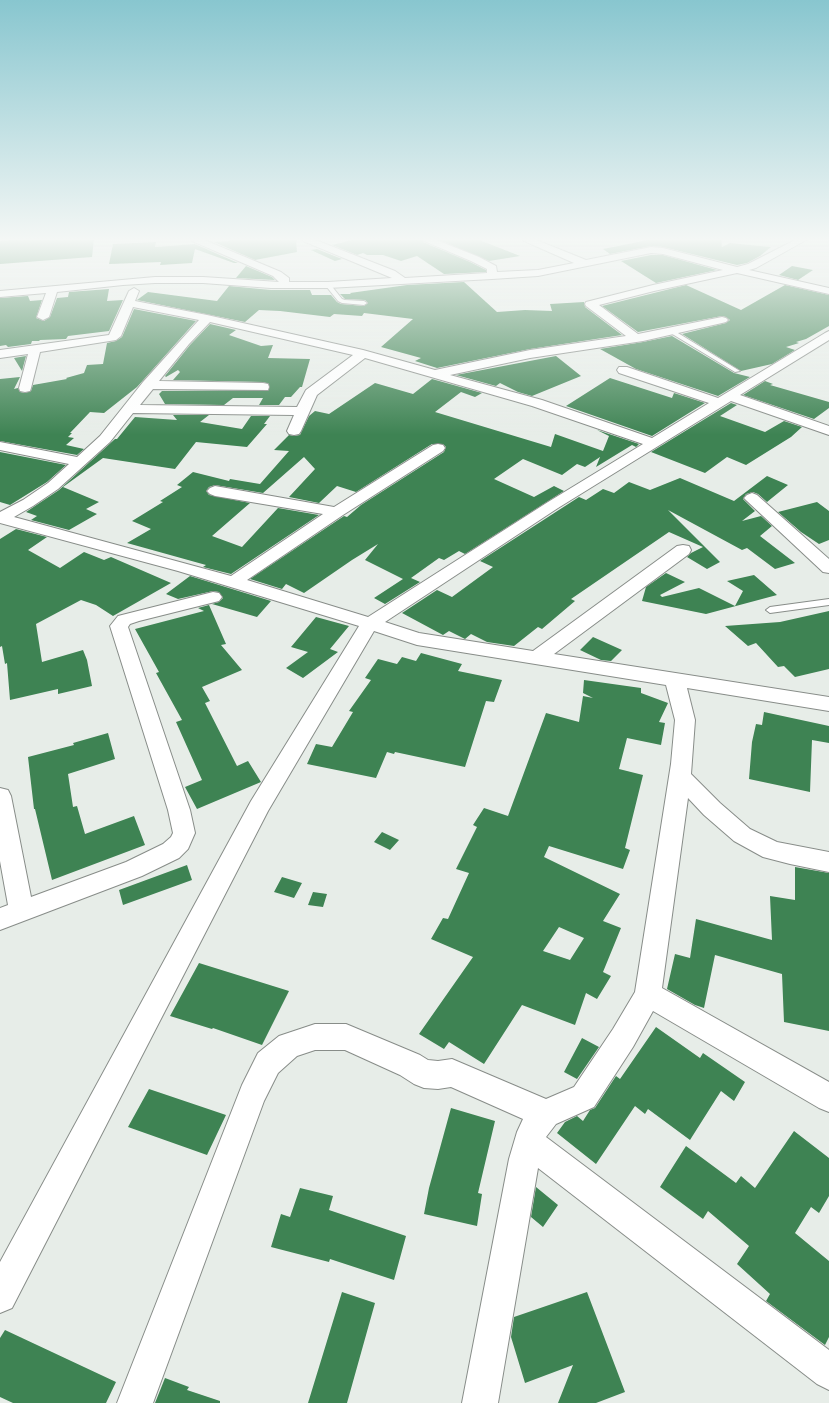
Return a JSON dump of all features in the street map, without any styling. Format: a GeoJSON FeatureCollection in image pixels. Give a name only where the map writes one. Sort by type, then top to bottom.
{"type":"FeatureCollection","features":[{"type":"Feature","properties":{"kind":"street"},"geometry":{"type":"LineString","coordinates":[[43,317],[47,304]]}},
{"type":"Feature","properties":{"kind":"street"},"geometry":{"type":"LineString","coordinates":[[0,354],[112,338],[115,336],[128,304]]}},
{"type":"Feature","properties":{"kind":"street"},"geometry":{"type":"LineString","coordinates":[[137,304],[207,318],[363,354],[537,403],[654,443]]}},
{"type":"Feature","properties":{"kind":"street"},"geometry":{"type":"LineString","coordinates":[[591,304],[636,338]]}},
{"type":"Feature","properties":{"kind":"street"},"geometry":{"type":"LineString","coordinates":[[0,518],[28,503],[53,486],[106,439],[148,385],[185,341],[207,318]]}},
{"type":"Feature","properties":{"kind":"street"},"geometry":{"type":"LineString","coordinates":[[434,374],[530,354],[636,338],[722,320]]}},
{"type":"Feature","properties":{"kind":"street"},"geometry":{"type":"LineString","coordinates":[[0,1296],[259,807],[361,636],[370,624],[553,505],[725,399],[815,350],[829,335]]}},
{"type":"Feature","properties":{"kind":"street"},"geometry":{"type":"LineString","coordinates":[[25,388],[35,348]]}},
{"type":"Feature","properties":{"kind":"street"},"geometry":{"type":"LineString","coordinates":[[294,431],[311,393],[363,354]]}},
{"type":"Feature","properties":{"kind":"street"},"geometry":{"type":"LineString","coordinates":[[623,370],[829,431]]}},
{"type":"Feature","properties":{"kind":"street"},"geometry":{"type":"LineString","coordinates":[[148,385],[263,387]]}},
{"type":"Feature","properties":{"kind":"street"},"geometry":{"type":"LineString","coordinates":[[129,409],[302,411]]}},
{"type":"Feature","properties":{"kind":"street"},"geometry":{"type":"LineString","coordinates":[[0,446],[79,462]]}},
{"type":"Feature","properties":{"kind":"street"},"geometry":{"type":"LineString","coordinates":[[234,582],[337,512],[438,448]]}},
{"type":"Feature","properties":{"kind":"street"},"geometry":{"type":"LineString","coordinates":[[215,491],[337,512]]}},
{"type":"Feature","properties":{"kind":"street"},"geometry":{"type":"LineString","coordinates":[[752,498],[829,568]]}},
{"type":"Feature","properties":{"kind":"street"},"geometry":{"type":"LineString","coordinates":[[0,518],[184,567],[417,639],[829,704]]}},
{"type":"Feature","properties":{"kind":"street"},"geometry":{"type":"LineString","coordinates":[[536,658],[683,550]]}},
{"type":"Feature","properties":{"kind":"street"},"geometry":{"type":"LineString","coordinates":[[0,919],[134,869],[171,851],[180,842],[184,833],[179,810],[119,626],[124,620],[133,617],[213,597]]}},
{"type":"Feature","properties":{"kind":"street"},"geometry":{"type":"LineString","coordinates":[[480,1403],[523,1167],[532,1132],[546,1114],[584,1097],[623,1038],[648,994],[651,965],[680,776],[684,720],[675,680]]}},
{"type":"Feature","properties":{"kind":"street"},"geometry":{"type":"LineString","coordinates":[[680,776],[712,809],[742,835],[771,850],[829,862]]}},
{"type":"Feature","properties":{"kind":"street"},"geometry":{"type":"LineString","coordinates":[[0,796],[21,911]]}},
{"type":"Feature","properties":{"kind":"street"},"geometry":{"type":"LineString","coordinates":[[648,994],[829,1098]]}},
{"type":"Feature","properties":{"kind":"street"},"geometry":{"type":"LineString","coordinates":[[135,1403],[252,1095],[268,1063],[289,1045],[315,1037],[346,1037],[410,1066],[424,1074],[438,1075],[452,1073],[546,1114]]}},
{"type":"Feature","properties":{"kind":"street"},"geometry":{"type":"LineString","coordinates":[[529,1143],[829,1372]]}},
{"type":"Feature","properties":{"kind":"lane"},"geometry":{"type":"LineString","coordinates":[[671,331],[737,371]]}},
{"type":"Feature","properties":{"kind":"lane"},"geometry":{"type":"LineString","coordinates":[[770,610],[829,602]]}},
{"type":"Feature","properties":{"kind":"building"},"geometry":{"type":"Polygon","coordinates":[[[0,304],[41,304],[36,318],[44,321],[50,317],[55,304],[121,304],[109,331],[68,336],[66,339],[32,341],[31,344],[8,347],[6,345],[0,346],[0,304]]]}},
{"type":"Feature","properties":{"kind":"building"},"geometry":{"type":"Polygon","coordinates":[[[159,304],[346,304],[364,306],[366,304],[489,304],[497,312],[525,310],[552,311],[550,304],[584,304],[585,307],[622,335],[530,349],[437,368],[415,361],[421,358],[381,347],[413,319],[364,313],[362,316],[334,314],[330,317],[259,310],[245,322],[159,304]]]}},
{"type":"Feature","properties":{"kind":"building"},"geometry":{"type":"Polygon","coordinates":[[[608,304],[729,304],[741,310],[751,304],[829,304],[829,326],[806,339],[796,342],[799,343],[786,347],[795,350],[772,364],[741,371],[682,334],[726,323],[730,320],[726,317],[722,316],[638,332],[602,306],[608,304]]]}},
{"type":"Feature","properties":{"kind":"building"},"geometry":{"type":"Polygon","coordinates":[[[134,309],[196,321],[137,387],[104,413],[90,412],[70,433],[72,433],[68,437],[74,438],[66,445],[84,449],[77,455],[0,441],[0,379],[20,377],[14,389],[18,388],[20,392],[25,393],[31,391],[33,385],[67,379],[66,378],[84,373],[87,365],[103,364],[107,343],[116,341],[122,337],[134,309]]]}},
{"type":"Feature","properties":{"kind":"building"},"geometry":{"type":"Polygon","coordinates":[[[210,324],[236,330],[229,335],[261,346],[273,345],[268,358],[310,359],[302,387],[300,387],[291,397],[285,397],[279,405],[259,405],[263,398],[233,398],[224,405],[165,404],[159,394],[162,391],[269,390],[269,384],[263,382],[173,380],[180,372],[178,370],[166,377],[165,376],[190,345],[210,324]]]}},
{"type":"Feature","properties":{"kind":"building"},"geometry":{"type":"Polygon","coordinates":[[[672,336],[734,373],[750,377],[718,396],[636,369],[600,349],[672,336]]]}},
{"type":"Feature","properties":{"kind":"building"},"geometry":{"type":"Polygon","coordinates":[[[26,356],[22,371],[14,358],[26,356]]]}},
{"type":"Feature","properties":{"kind":"building"},"geometry":{"type":"Polygon","coordinates":[[[556,356],[581,376],[532,396],[518,392],[500,383],[496,386],[456,375],[556,356]]]}},
{"type":"Feature","properties":{"kind":"building"},"geometry":{"type":"Polygon","coordinates":[[[610,378],[672,398],[674,393],[705,403],[652,436],[566,406],[610,378]]]}},
{"type":"Feature","properties":{"kind":"building"},"geometry":{"type":"Polygon","coordinates":[[[432,379],[482,393],[475,397],[461,392],[435,412],[551,447],[555,434],[603,451],[609,436],[597,430],[639,444],[636,447],[632,445],[596,467],[600,457],[585,467],[577,464],[562,475],[523,459],[494,479],[534,497],[554,486],[564,491],[465,554],[459,551],[444,560],[439,558],[411,578],[420,582],[385,604],[374,598],[403,579],[365,560],[378,544],[304,593],[286,584],[282,589],[250,579],[344,516],[347,517],[361,505],[444,452],[446,447],[443,444],[432,444],[356,492],[337,486],[319,503],[289,497],[315,469],[304,457],[263,493],[215,485],[209,487],[206,491],[209,495],[250,503],[212,536],[242,547],[278,508],[319,515],[231,574],[203,567],[206,565],[127,543],[151,529],[132,521],[163,502],[160,501],[182,487],[177,485],[193,472],[229,481],[230,479],[260,484],[289,451],[274,450],[289,435],[300,435],[309,416],[315,411],[329,414],[375,383],[413,394],[432,379]]]}},
{"type":"Feature","properties":{"kind":"building"},"geometry":{"type":"Polygon","coordinates":[[[765,381],[773,384],[770,385],[829,402],[829,408],[814,419],[743,395],[765,381]]]}},
{"type":"Feature","properties":{"kind":"building"},"geometry":{"type":"Polygon","coordinates":[[[731,403],[737,405],[720,416],[765,432],[784,421],[802,427],[791,437],[746,465],[727,457],[705,473],[651,452],[731,403]]]}},
{"type":"Feature","properties":{"kind":"building"},"geometry":{"type":"Polygon","coordinates":[[[173,415],[209,415],[200,422],[242,429],[251,416],[270,416],[264,424],[267,424],[247,447],[196,442],[175,469],[103,458],[63,487],[99,502],[86,509],[97,514],[69,530],[31,520],[37,516],[26,512],[59,490],[115,439],[117,439],[135,417],[177,420],[173,415]]]}},
{"type":"Feature","properties":{"kind":"building"},"geometry":{"type":"Polygon","coordinates":[[[0,452],[66,465],[47,482],[10,505],[0,502],[0,452]]]}},
{"type":"Feature","properties":{"kind":"building"},"geometry":{"type":"Polygon","coordinates":[[[767,476],[788,485],[767,502],[758,494],[753,492],[746,494],[743,499],[755,511],[742,521],[761,516],[772,526],[760,536],[795,563],[775,569],[747,548],[742,550],[668,510],[720,562],[707,569],[687,557],[691,553],[703,547],[669,532],[571,599],[575,601],[542,629],[538,627],[514,646],[487,642],[471,634],[465,639],[449,631],[443,635],[402,613],[437,590],[452,597],[493,567],[480,561],[579,497],[586,500],[603,489],[614,493],[629,482],[650,490],[680,478],[734,501],[767,476]]]}},
{"type":"Feature","properties":{"kind":"building"},"geometry":{"type":"Polygon","coordinates":[[[817,502],[829,511],[829,540],[819,544],[801,532],[778,512],[817,502]]]}},
{"type":"Feature","properties":{"kind":"building"},"geometry":{"type":"Polygon","coordinates":[[[16,529],[47,537],[28,550],[60,568],[84,552],[104,560],[111,557],[171,583],[113,616],[96,605],[81,600],[36,624],[42,662],[83,650],[87,660],[92,686],[58,694],[58,689],[10,700],[7,663],[5,664],[2,646],[0,647],[0,539],[16,529]]]}},
{"type":"Feature","properties":{"kind":"building"},"geometry":{"type":"Polygon","coordinates":[[[666,573],[685,582],[660,595],[662,597],[699,588],[735,606],[743,591],[727,581],[754,575],[777,595],[706,614],[642,601],[646,587],[666,573]]]}},
{"type":"Feature","properties":{"kind":"building"},"geometry":{"type":"Polygon","coordinates":[[[190,576],[271,601],[257,617],[212,604],[219,602],[223,598],[219,592],[213,591],[178,599],[166,594],[190,576]]]}},
{"type":"Feature","properties":{"kind":"building"},"geometry":{"type":"Polygon","coordinates":[[[209,605],[226,644],[221,645],[242,670],[202,687],[210,701],[205,703],[237,766],[248,761],[261,782],[197,809],[185,787],[202,780],[176,722],[182,720],[156,673],[159,672],[135,629],[204,611],[198,608],[209,605]]]}},
{"type":"Feature","properties":{"kind":"building"},"geometry":{"type":"Polygon","coordinates":[[[829,611],[829,669],[795,677],[784,666],[778,667],[756,643],[748,646],[725,626],[780,622],[829,611]]]}},
{"type":"Feature","properties":{"kind":"building"},"geometry":{"type":"Polygon","coordinates":[[[316,617],[349,626],[330,649],[338,652],[303,678],[286,668],[308,652],[291,647],[316,617]]]}},
{"type":"Feature","properties":{"kind":"building"},"geometry":{"type":"Polygon","coordinates":[[[593,637],[622,650],[611,661],[601,660],[580,650],[593,637]]]}},
{"type":"Feature","properties":{"kind":"building"},"geometry":{"type":"Polygon","coordinates":[[[421,653],[462,664],[458,671],[502,680],[494,702],[486,701],[465,767],[395,752],[394,754],[387,752],[376,778],[307,764],[316,744],[332,747],[353,712],[349,711],[371,680],[365,678],[378,659],[397,664],[402,657],[416,661],[421,653]]]}},
{"type":"Feature","properties":{"kind":"building"},"geometry":{"type":"Polygon","coordinates":[[[584,680],[641,688],[641,693],[668,703],[659,722],[665,723],[661,745],[627,738],[619,769],[643,775],[625,848],[630,850],[623,869],[549,846],[544,857],[620,894],[603,921],[621,928],[603,972],[611,976],[597,999],[586,993],[575,1025],[522,1005],[484,1064],[449,1042],[444,1049],[419,1034],[473,957],[431,939],[443,918],[448,919],[469,873],[456,869],[477,827],[473,825],[484,808],[508,816],[546,713],[579,722],[583,696],[593,698],[583,693],[584,680]],[[559,927],[543,951],[570,960],[584,938],[559,927]]]}},
{"type":"Feature","properties":{"kind":"building"},"geometry":{"type":"Polygon","coordinates":[[[764,712],[829,726],[829,743],[812,740],[810,792],[749,779],[752,742],[756,724],[762,725],[764,712]]]}},
{"type":"Feature","properties":{"kind":"building"},"geometry":{"type":"Polygon","coordinates":[[[108,733],[115,759],[68,774],[73,807],[77,806],[85,834],[134,816],[145,845],[52,880],[34,809],[28,757],[74,745],[73,743],[108,733]]]}},
{"type":"Feature","properties":{"kind":"building"},"geometry":{"type":"Polygon","coordinates":[[[382,832],[399,840],[390,850],[374,842],[382,832]]]}},
{"type":"Feature","properties":{"kind":"building"},"geometry":{"type":"Polygon","coordinates":[[[187,865],[192,880],[123,905],[119,890],[187,865]]]}},
{"type":"Feature","properties":{"kind":"building"},"geometry":{"type":"Polygon","coordinates":[[[795,867],[829,873],[829,1031],[784,1022],[782,974],[715,955],[704,1008],[695,1005],[667,989],[675,954],[690,958],[696,919],[772,940],[770,896],[795,900],[795,867]]]}},
{"type":"Feature","properties":{"kind":"building"},"geometry":{"type":"Polygon","coordinates":[[[282,877],[302,883],[294,898],[274,892],[282,877]]]}},
{"type":"Feature","properties":{"kind":"building"},"geometry":{"type":"Polygon","coordinates":[[[313,892],[327,894],[323,907],[308,905],[313,892]]]}},
{"type":"Feature","properties":{"kind":"building"},"geometry":{"type":"Polygon","coordinates":[[[199,963],[289,991],[262,1045],[213,1028],[212,1029],[170,1016],[199,963]]]}},
{"type":"Feature","properties":{"kind":"building"},"geometry":{"type":"Polygon","coordinates":[[[656,1027],[700,1058],[703,1053],[745,1082],[734,1101],[721,1091],[690,1140],[648,1109],[645,1114],[635,1106],[596,1164],[557,1133],[565,1122],[577,1116],[583,1121],[590,1110],[595,1108],[616,1076],[620,1079],[656,1027]]]}},
{"type":"Feature","properties":{"kind":"building"},"geometry":{"type":"Polygon","coordinates":[[[582,1038],[599,1047],[577,1079],[564,1072],[582,1038]]]}},
{"type":"Feature","properties":{"kind":"building"},"geometry":{"type":"Polygon","coordinates":[[[149,1089],[226,1115],[207,1155],[128,1127],[149,1089]]]}},
{"type":"Feature","properties":{"kind":"building"},"geometry":{"type":"Polygon","coordinates":[[[451,1108],[495,1121],[478,1193],[482,1194],[477,1226],[424,1214],[429,1188],[451,1108]]]}},
{"type":"Feature","properties":{"kind":"building"},"geometry":{"type":"Polygon","coordinates":[[[794,1131],[829,1158],[829,1196],[819,1213],[811,1207],[795,1233],[829,1261],[829,1337],[825,1345],[766,1301],[770,1294],[737,1264],[749,1246],[708,1211],[703,1219],[660,1187],[686,1146],[736,1183],[741,1176],[755,1188],[794,1131]]]}},
{"type":"Feature","properties":{"kind":"building"},"geometry":{"type":"Polygon","coordinates":[[[536,1187],[558,1205],[543,1227],[531,1217],[536,1187]]]}},
{"type":"Feature","properties":{"kind":"building"},"geometry":{"type":"Polygon","coordinates":[[[300,1188],[333,1196],[329,1210],[406,1236],[394,1280],[330,1259],[329,1262],[271,1247],[281,1214],[290,1217],[300,1188]]]}},
{"type":"Feature","properties":{"kind":"building"},"geometry":{"type":"Polygon","coordinates":[[[342,1292],[375,1303],[347,1403],[308,1403],[342,1292]]]}},
{"type":"Feature","properties":{"kind":"building"},"geometry":{"type":"Polygon","coordinates":[[[587,1292],[625,1392],[596,1403],[558,1403],[573,1365],[525,1383],[511,1337],[514,1317],[587,1292]]]}},
{"type":"Feature","properties":{"kind":"building"},"geometry":{"type":"Polygon","coordinates":[[[5,1330],[116,1382],[106,1403],[13,1403],[0,1397],[0,1338],[5,1330]]]}},
{"type":"Feature","properties":{"kind":"building"},"geometry":{"type":"Polygon","coordinates":[[[165,1378],[189,1387],[187,1390],[220,1401],[220,1403],[155,1403],[165,1378]]]}}]}
